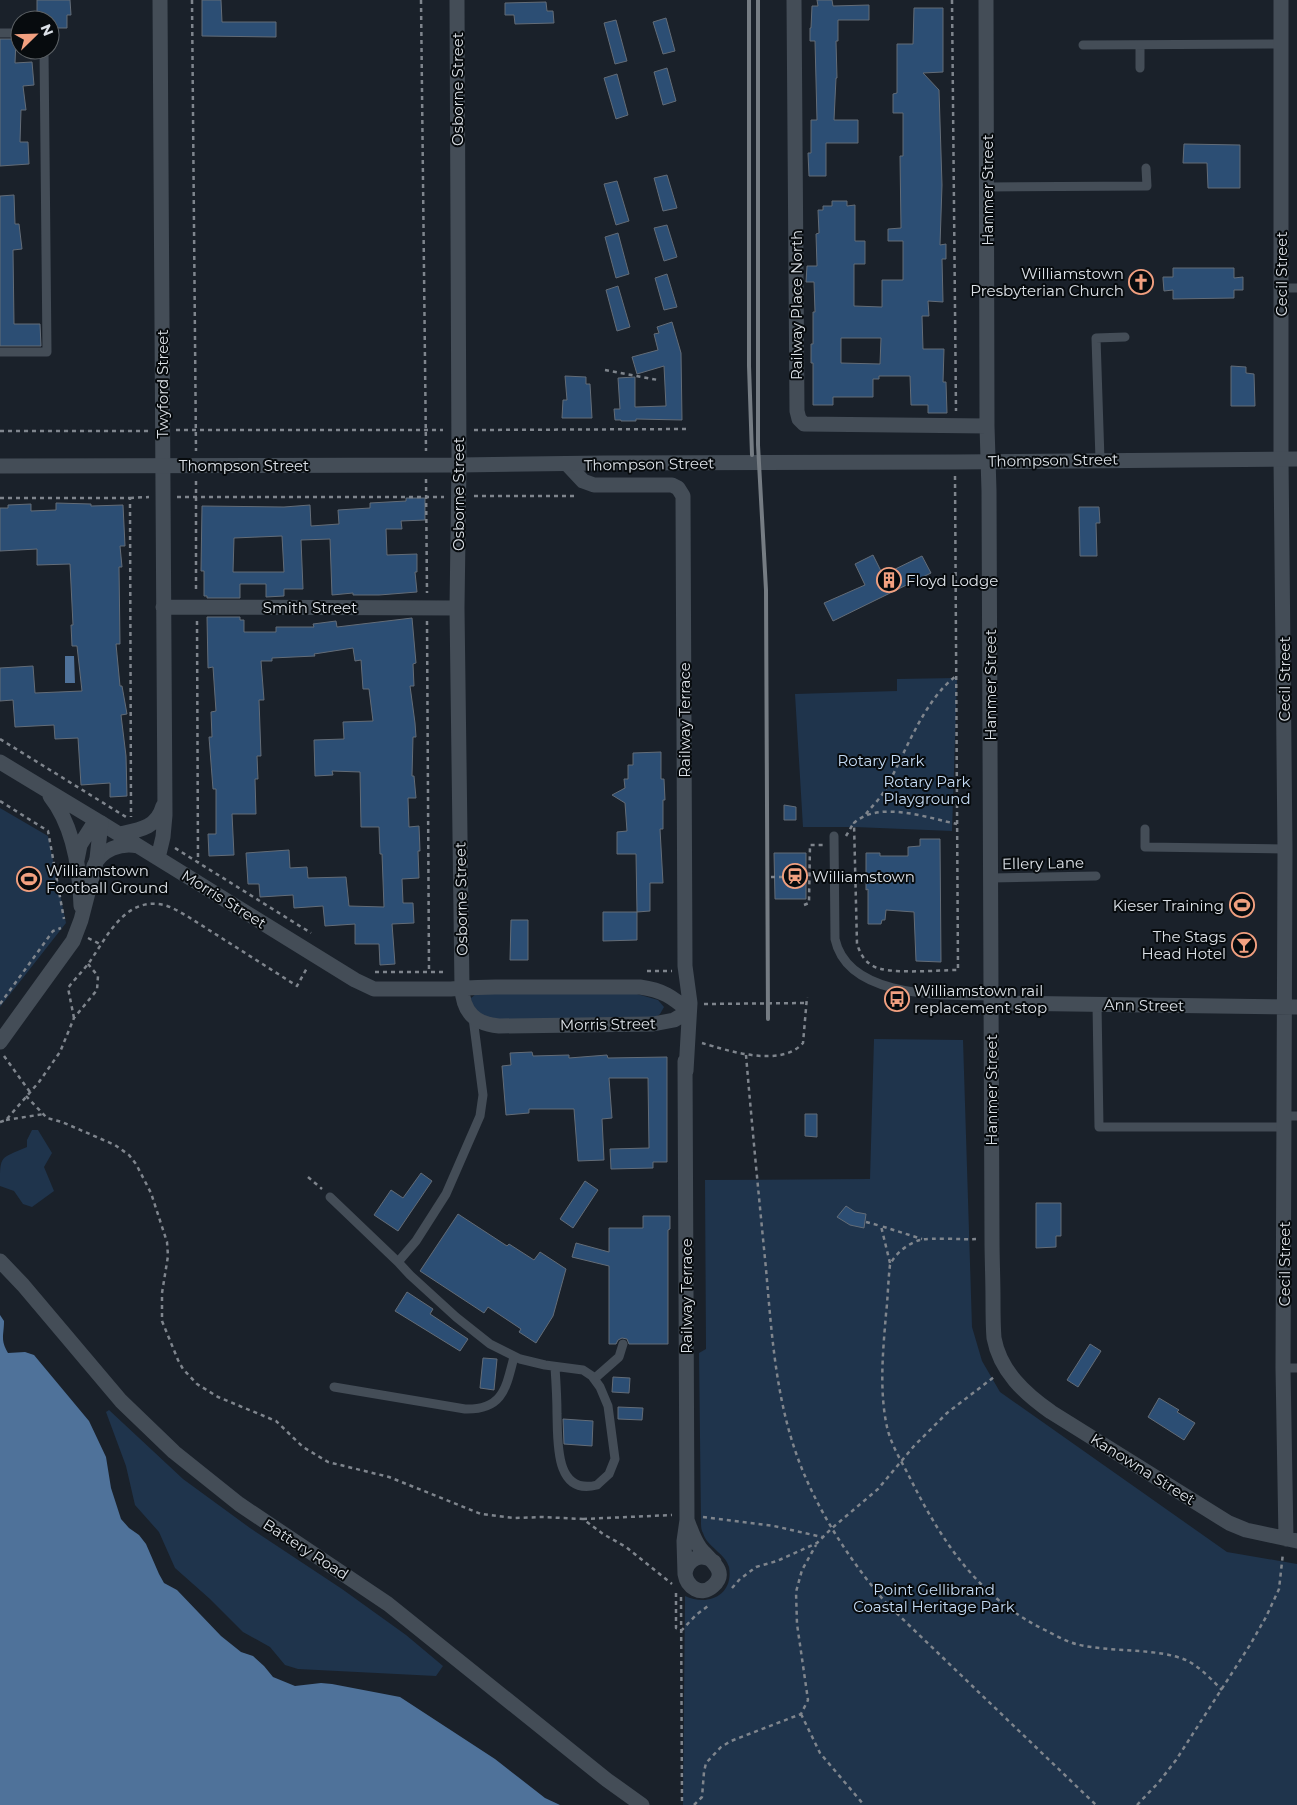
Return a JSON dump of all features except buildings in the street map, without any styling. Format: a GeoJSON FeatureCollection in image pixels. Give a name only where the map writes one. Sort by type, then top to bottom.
{"type":"FeatureCollection","features":[{"type":"Feature","properties":{"kind":"street","name":"Twyford Street"},"geometry":{"type":"LineString","coordinates":[[158,858],[162,841],[165,800],[162,607],[163,430],[160,0]]}},
{"type":"Feature","properties":{"kind":"street","name":"Osborne Street"},"geometry":{"type":"LineString","coordinates":[[457,0],[459,430],[457,608],[462,988]]}},
{"type":"Feature","properties":{"kind":"street","name":"Railway Place North"},"geometry":{"type":"LineString","coordinates":[[794,0],[798,419],[804,424],[987,426]]}},
{"type":"Feature","properties":{"kind":"street","name":"Hanmer Street"},"geometry":{"type":"LineString","coordinates":[[986,0],[992,1239],[994,1337],[1006,1369]]}},
{"type":"Feature","properties":{"kind":"street","name":"Cecil Street"},"geometry":{"type":"LineString","coordinates":[[1281,0],[1281,459],[1284,849],[1291,1007],[1289,1119],[1289,1539]]}},
{"type":"Feature","properties":{"kind":"street","name":"Thompson Street"},"geometry":{"type":"LineString","coordinates":[[0,466],[568,465],[604,463],[1297,459]]}},
{"type":"Feature","properties":{"kind":"street","name":"Railway Terrace"},"geometry":{"type":"LineString","coordinates":[[568,465],[583,481],[594,485],[672,485],[678,488],[683,496],[685,956],[689,1011],[686,1071],[687,1518],[684,1536],[682,1581]]}},
{"type":"Feature","properties":{"kind":"street","name":"Smith Street"},"geometry":{"type":"LineString","coordinates":[[162,607],[457,608]]}},
{"type":"Feature","properties":{"kind":"street","name":"Morris Street"},"geometry":{"type":"LineString","coordinates":[[0,762],[370,988],[640,987],[666,993],[689,1011],[674,1020],[654,1024],[499,1026],[487,1025],[473,1018]]}},
{"type":"Feature","properties":{"kind":"street"},"geometry":{"type":"LineString","coordinates":[[45,789],[58,807],[72,843],[81,915],[71,927]]}},
{"type":"Feature","properties":{"kind":"street"},"geometry":{"type":"LineString","coordinates":[[120,834],[153,824],[161,814],[165,800]]}},
{"type":"Feature","properties":{"kind":"street"},"geometry":{"type":"LineString","coordinates":[[77,872],[79,848],[98,821]]}},
{"type":"Feature","properties":{"kind":"street"},"geometry":{"type":"LineString","coordinates":[[0,1042],[65,954],[71,927],[85,905],[98,854],[98,821]]}},
{"type":"Feature","properties":{"kind":"street"},"geometry":{"type":"LineString","coordinates":[[94,866],[99,858],[110,850],[124,845],[139,847]]}},
{"type":"Feature","properties":{"kind":"street"},"geometry":{"type":"LineString","coordinates":[[462,988],[464,1004],[473,1018]]}},
{"type":"Feature","properties":{"kind":"street","name":"Ann Street"},"geometry":{"type":"LineString","coordinates":[[991,1000],[1097,1004],[1291,1007]]}},
{"type":"Feature","properties":{"kind":"street","name":"Railway Terrace"},"geometry":{"type":"LineString","coordinates":[[654,1024],[676,1025],[681,1029],[686,1071]]}},
{"type":"Feature","properties":{"kind":"street","name":"Battery Road"},"geometry":{"type":"LineString","coordinates":[[0,1261],[23,1285],[121,1401],[174,1452],[239,1504],[388,1604],[607,1780],[642,1805]]}},
{"type":"Feature","properties":{"kind":"street","name":"Kanowna Street"},"geometry":{"type":"LineString","coordinates":[[1006,1369],[1020,1387],[1042,1406],[1230,1523],[1246,1530],[1289,1539]]}},
{"type":"Feature","properties":{"kind":"street","name":"Railway Terrace"},"geometry":{"type":"LineString","coordinates":[[687,1518],[697,1544],[714,1562]]}},
{"type":"Feature","properties":{"kind":"street"},"geometry":{"type":"LineString","coordinates":[[707,1557],[714,1562],[719,1574],[714,1586],[706,1590],[697,1590],[682,1581],[689,1562],[695,1558],[707,1557]]}},
{"type":"Feature","properties":{"kind":"lane"},"geometry":{"type":"LineString","coordinates":[[1083,45],[1282,44]]}},
{"type":"Feature","properties":{"kind":"lane"},"geometry":{"type":"LineString","coordinates":[[1140,45],[1140,68]]}},
{"type":"Feature","properties":{"kind":"lane"},"geometry":{"type":"LineString","coordinates":[[0,352],[48,352],[44,60]]}},
{"type":"Feature","properties":{"kind":"lane"},"geometry":{"type":"LineString","coordinates":[[988,187],[1147,186],[1146,168]]}},
{"type":"Feature","properties":{"kind":"lane"},"geometry":{"type":"LineString","coordinates":[[1281,288],[1297,288]]}},
{"type":"Feature","properties":{"kind":"lane"},"geometry":{"type":"LineString","coordinates":[[1100,460],[1096,338],[1125,337]]}},
{"type":"Feature","properties":{"kind":"lane"},"geometry":{"type":"LineString","coordinates":[[1145,829],[1145,847],[1284,849]]}},
{"type":"Feature","properties":{"kind":"lane"},"geometry":{"type":"LineString","coordinates":[[834,836],[834,939],[838,951],[848,964],[874,982],[900,990],[991,1000]]}},
{"type":"Feature","properties":{"kind":"lane","name":"Ellery Lane"},"geometry":{"type":"LineString","coordinates":[[991,878],[1096,876]]}},
{"type":"Feature","properties":{"kind":"lane"},"geometry":{"type":"LineString","coordinates":[[1097,1004],[1099,1127],[1289,1119]]}},
{"type":"Feature","properties":{"kind":"lane"},"geometry":{"type":"LineString","coordinates":[[398,1262],[416,1240],[446,1194],[480,1116],[483,1095],[473,1018]]}},
{"type":"Feature","properties":{"kind":"lane"},"geometry":{"type":"LineString","coordinates":[[330,1197],[462,1324],[490,1344],[514,1357],[530,1362],[583,1370],[590,1374],[608,1406],[615,1459],[611,1471],[599,1484],[580,1486],[571,1481],[559,1458],[555,1367]]}},
{"type":"Feature","properties":{"kind":"lane"},"geometry":{"type":"LineString","coordinates":[[594,1379],[620,1357],[623,1344]]}},
{"type":"Feature","properties":{"kind":"lane"},"geometry":{"type":"LineString","coordinates":[[334,1387],[458,1408],[480,1408],[496,1401],[503,1393],[514,1357]]}},
{"type":"Feature","properties":{"kind":"path"},"geometry":{"type":"LineString","coordinates":[[192,0],[198,862]]}},
{"type":"Feature","properties":{"kind":"path"},"geometry":{"type":"LineString","coordinates":[[421,0],[429,972]]}},
{"type":"Feature","properties":{"kind":"path"},"geometry":{"type":"LineString","coordinates":[[952,0],[955,426]]}},
{"type":"Feature","properties":{"kind":"path"},"geometry":{"type":"LineString","coordinates":[[605,370],[658,380]]}},
{"type":"Feature","properties":{"kind":"path"},"geometry":{"type":"LineString","coordinates":[[0,431],[689,429]]}},
{"type":"Feature","properties":{"kind":"path"},"geometry":{"type":"LineString","coordinates":[[955,462],[958,970],[889,970],[873,966],[861,955],[857,944],[854,823],[865,815],[883,792],[926,712],[938,693],[956,676]]}},
{"type":"Feature","properties":{"kind":"path"},"geometry":{"type":"LineString","coordinates":[[0,498],[583,496]]}},
{"type":"Feature","properties":{"kind":"path"},"geometry":{"type":"LineString","coordinates":[[0,739],[131,821],[130,498]]}},
{"type":"Feature","properties":{"kind":"path"},"geometry":{"type":"LineString","coordinates":[[0,801],[48,831],[71,927]]}},
{"type":"Feature","properties":{"kind":"path"},"geometry":{"type":"LineString","coordinates":[[865,815],[890,811],[957,824]]}},
{"type":"Feature","properties":{"kind":"path"},"geometry":{"type":"LineString","coordinates":[[162,841],[315,936]]}},
{"type":"Feature","properties":{"kind":"path"},"geometry":{"type":"LineString","coordinates":[[771,877],[809,877]]}},
{"type":"Feature","properties":{"kind":"path"},"geometry":{"type":"LineString","coordinates":[[74,1018],[68,988],[88,964],[111,928],[125,915],[145,906],[157,904],[169,906],[297,986],[315,956]]}},
{"type":"Feature","properties":{"kind":"path"},"geometry":{"type":"LineString","coordinates":[[0,1004],[53,932],[63,926]]}},
{"type":"Feature","properties":{"kind":"path"},"geometry":{"type":"LineString","coordinates":[[6,1120],[40,1082],[60,1052],[74,1018],[97,990],[98,976],[88,964]]}},
{"type":"Feature","properties":{"kind":"path"},"geometry":{"type":"LineString","coordinates":[[374,972],[462,972]]}},
{"type":"Feature","properties":{"kind":"path"},"geometry":{"type":"LineString","coordinates":[[647,972],[675,972]]}},
{"type":"Feature","properties":{"kind":"path"},"geometry":{"type":"LineString","coordinates":[[688,1039],[746,1054],[768,1055],[786,1053],[802,1045],[808,1003],[807,997]]}},
{"type":"Feature","properties":{"kind":"path"},"geometry":{"type":"LineString","coordinates":[[706,1004],[808,1003]]}},
{"type":"Feature","properties":{"kind":"path"},"geometry":{"type":"LineString","coordinates":[[0,1051],[30,1092]]}},
{"type":"Feature","properties":{"kind":"path"},"geometry":{"type":"LineString","coordinates":[[746,1054],[775,1369],[793,1444],[802,1470],[831,1529],[864,1577],[886,1603],[1096,1805]]}},
{"type":"Feature","properties":{"kind":"path"},"geometry":{"type":"LineString","coordinates":[[26,1096],[47,1118],[81,1130],[124,1151],[132,1159],[146,1182],[156,1205],[168,1249],[162,1293],[162,1321],[178,1360],[183,1369],[197,1384],[218,1397],[276,1421],[303,1447],[328,1462],[389,1477],[481,1514],[514,1518],[669,1515]]}},
{"type":"Feature","properties":{"kind":"path"},"geometry":{"type":"LineString","coordinates":[[0,1122],[44,1114]]}},
{"type":"Feature","properties":{"kind":"path"},"geometry":{"type":"LineString","coordinates":[[308,1177],[330,1197]]}},
{"type":"Feature","properties":{"kind":"path"},"geometry":{"type":"LineString","coordinates":[[866,1222],[924,1239],[992,1239]]}},
{"type":"Feature","properties":{"kind":"path"},"geometry":{"type":"LineString","coordinates":[[881,1226],[890,1265],[883,1358],[883,1403],[888,1433],[930,1519],[948,1546],[994,1597],[1023,1619],[1077,1644],[1162,1654],[1186,1660],[1200,1669],[1222,1690]]}},
{"type":"Feature","properties":{"kind":"path"},"geometry":{"type":"LineString","coordinates":[[890,1265],[894,1258],[906,1247],[924,1239]]}},
{"type":"Feature","properties":{"kind":"path"},"geometry":{"type":"LineString","coordinates":[[694,1805],[702,1796],[706,1763],[721,1747],[731,1741],[802,1714],[808,1700],[796,1624],[796,1592],[800,1575],[817,1543],[878,1489],[914,1446],[947,1413],[1006,1369]]}},
{"type":"Feature","properties":{"kind":"path"},"geometry":{"type":"LineString","coordinates":[[583,1518],[662,1574],[682,1581]]}},
{"type":"Feature","properties":{"kind":"path"},"geometry":{"type":"LineString","coordinates":[[687,1518],[720,1518],[774,1526],[822,1537]]}},
{"type":"Feature","properties":{"kind":"path"},"geometry":{"type":"LineString","coordinates":[[1137,1805],[1165,1775],[1222,1690],[1266,1617],[1280,1584],[1289,1539]]}},
{"type":"Feature","properties":{"kind":"path"},"geometry":{"type":"LineString","coordinates":[[727,1593],[756,1566],[777,1561],[817,1543]]}},
{"type":"Feature","properties":{"kind":"path"},"geometry":{"type":"LineString","coordinates":[[682,1581],[682,1805]]}},
{"type":"Feature","properties":{"kind":"path"},"geometry":{"type":"LineString","coordinates":[[681,1630],[676,1628],[682,1581]]}},
{"type":"Feature","properties":{"kind":"path"},"geometry":{"type":"LineString","coordinates":[[681,1630],[696,1615],[711,1604]]}},
{"type":"Feature","properties":{"kind":"path"},"geometry":{"type":"LineString","coordinates":[[802,1714],[820,1753],[864,1805]]}},
{"type":"Feature","properties":{"kind":"green space","name":"Rotary Park"},"geometry":{"type":"Polygon","coordinates":[[[957,678],[952,831],[803,827],[795,694],[897,691],[897,679],[957,678]]]}},
{"type":"Feature","properties":{"kind":"green space","name":"Williamstown Football Ground"},"geometry":{"type":"Polygon","coordinates":[[[0,808],[48,836],[66,923],[0,1007],[0,808]]]}},
{"type":"Feature","properties":{"kind":"green space"},"geometry":{"type":"Polygon","coordinates":[[[476,994],[637,994],[658,1000],[664,1007],[656,1017],[504,1021],[483,1015],[475,1009],[471,998],[476,994]]]}},
{"type":"Feature","properties":{"kind":"green space","name":"Point Gellibrand Coastal Heritage Park"},"geometry":{"type":"Polygon","coordinates":[[[874,1039],[963,1040],[972,1327],[982,1361],[1000,1392],[1227,1552],[1297,1564],[1297,1805],[683,1805],[685,1596],[702,1600],[718,1596],[727,1585],[729,1577],[727,1562],[705,1538],[701,1526],[699,1353],[706,1349],[705,1180],[870,1179],[874,1039]]]}},
{"type":"Feature","properties":{"kind":"green space"},"geometry":{"type":"Polygon","coordinates":[[[32,1130],[38,1130],[52,1153],[44,1167],[54,1191],[32,1207],[23,1204],[14,1191],[0,1186],[0,1168],[3,1159],[27,1147],[27,1140],[32,1130]]]}},
{"type":"Feature","properties":{"kind":"green space"},"geometry":{"type":"Polygon","coordinates":[[[109,1410],[183,1479],[250,1528],[342,1589],[406,1635],[443,1666],[436,1676],[298,1669],[285,1665],[270,1647],[243,1632],[175,1568],[159,1532],[135,1505],[126,1466],[106,1412],[109,1410]]]}},
{"type":"Feature","properties":{"kind":"shaded area"},"geometry":{"type":"Polygon","coordinates":[[[65,656],[74,656],[75,683],[65,683],[65,656]]]}},
{"type":"Feature","properties":{"kind":"shaded area"},"geometry":{"type":"Polygon","coordinates":[[[0,1315],[4,1321],[3,1341],[8,1353],[25,1352],[34,1355],[89,1421],[106,1457],[111,1488],[121,1519],[146,1544],[164,1583],[177,1590],[221,1636],[241,1652],[253,1656],[273,1677],[295,1686],[321,1683],[332,1684],[400,1697],[495,1759],[545,1798],[560,1805],[0,1805],[0,1315]]]}},
{"type":"Feature","properties":{"kind":"railway"},"geometry":{"type":"LineString","coordinates":[[749,0],[749,366],[752,455]]}},
{"type":"Feature","properties":{"kind":"railway"},"geometry":{"type":"LineString","coordinates":[[758,0],[758,445],[766,590],[768,1019]]}},
{"type":"Feature","properties":{"kind":"place","name":"Williamstown Presbyterian Church"},"geometry":{"type":"Point","coordinates":[1141,282]}},
{"type":"Feature","properties":{"kind":"place","name":"Floyd Lodge"},"geometry":{"type":"Point","coordinates":[889,580]}},
{"type":"Feature","properties":{"kind":"place","name":"Williamstown"},"geometry":{"type":"Point","coordinates":[795,876]}},
{"type":"Feature","properties":{"kind":"place","name":"Williamstown Football Ground"},"geometry":{"type":"Point","coordinates":[29,879]}},
{"type":"Feature","properties":{"kind":"place","name":"Kieser Training"},"geometry":{"type":"Point","coordinates":[1242,905]}},
{"type":"Feature","properties":{"kind":"place","name":"The Stags Head Hotel"},"geometry":{"type":"Point","coordinates":[1244,945]}},
{"type":"Feature","properties":{"kind":"place","name":"Williamstown rail replacement stop"},"geometry":{"type":"Point","coordinates":[897,999]}},
{"type":"Feature","properties":{"kind":"park label","name":"Rotary Park Playground"},"geometry":{"type":"Point","coordinates":[927,790]}}]}
